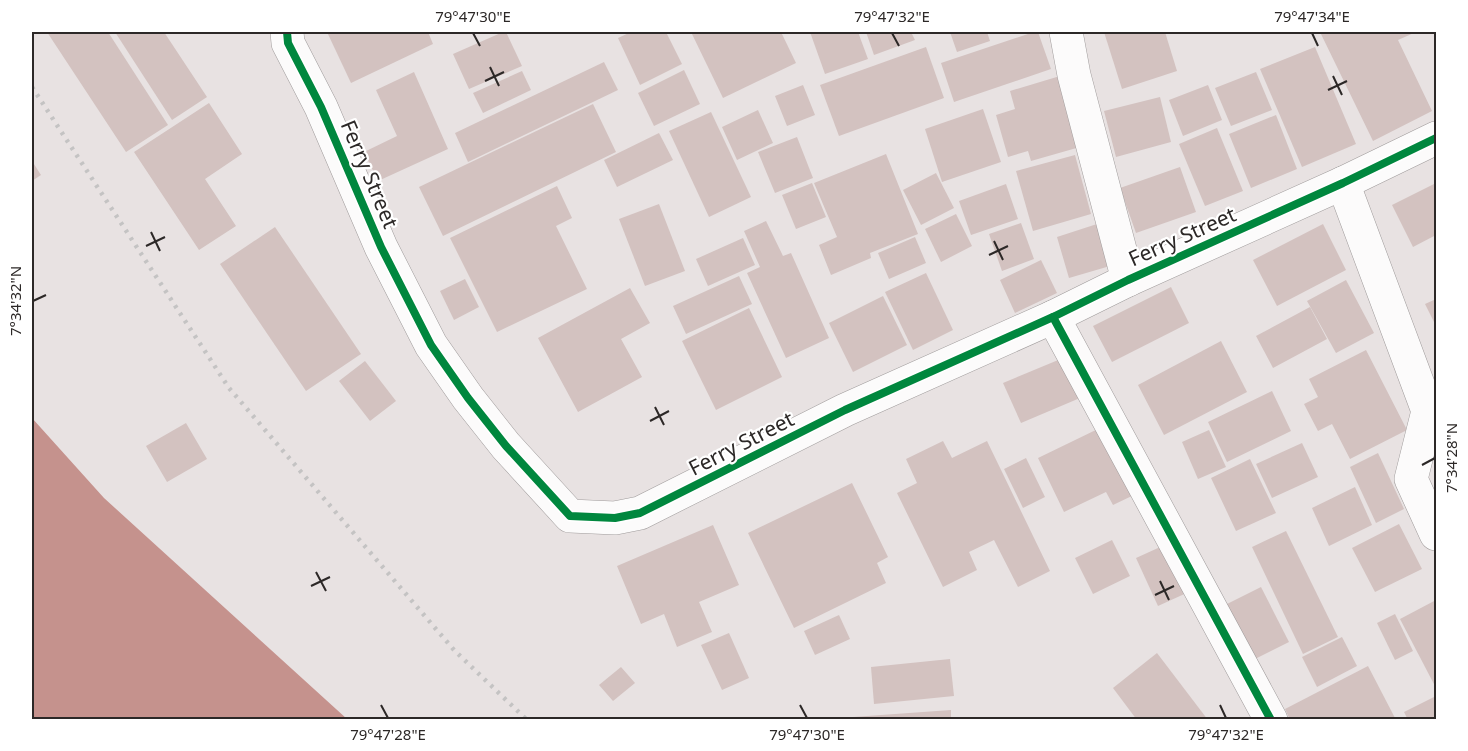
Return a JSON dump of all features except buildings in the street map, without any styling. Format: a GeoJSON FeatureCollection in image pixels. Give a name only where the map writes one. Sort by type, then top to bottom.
{"type":"FeatureCollection","features":[{"type":"Feature","properties":{"kind":"street","name":"Ferry Street"},"geometry":{"type":"LineString","coordinates":[[287,32],[288,43],[321,107],[381,247],[431,345],[468,398],[500,438],[570,516],[615,518],[640,513],[845,410],[1053,317],[1128,280],[1437,138]]}},
{"type":"Feature","properties":{"kind":"street"},"geometry":{"type":"LineString","coordinates":[[1066,32],[1074,75],[1128,280]]}},
{"type":"Feature","properties":{"kind":"street"},"geometry":{"type":"LineString","coordinates":[[1343,183],[1432,412],[1411,479],[1437,534]]}},
{"type":"Feature","properties":{"kind":"street"},"geometry":{"type":"LineString","coordinates":[[1053,317],[1271,720]]}},
{"type":"Feature","properties":{"kind":"shaded area"},"geometry":{"type":"Polygon","coordinates":[[[32,418],[104,498],[347,719],[32,719],[32,418]]]}},
{"type":"Feature","properties":{"kind":"railway"},"geometry":{"type":"LineString","coordinates":[[32,87],[229,388],[454,650],[527,720]]}},
{"type":"Feature","properties":{"kind":"cycle path"},"geometry":{"type":"LineString","coordinates":[[287,32],[288,43],[321,107],[381,247],[431,345],[468,398],[506,446],[570,516],[615,518],[640,513],[845,410],[1053,317],[1436,138]]}},
{"type":"Feature","properties":{"kind":"cycle path"},"geometry":{"type":"LineString","coordinates":[[1053,317],[1271,720]]}}]}
